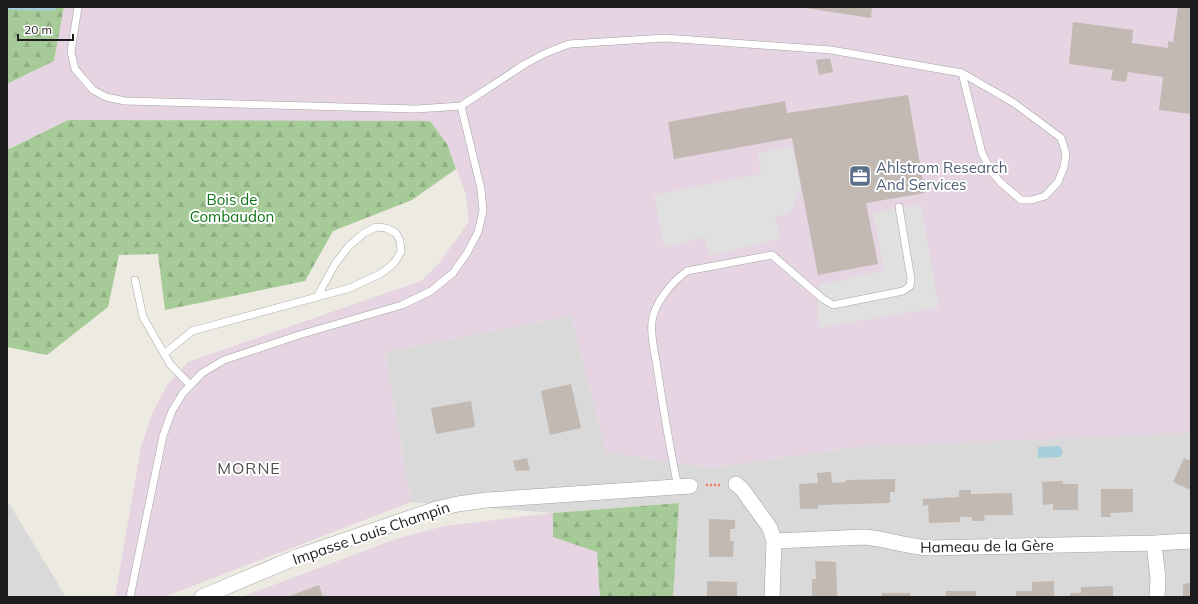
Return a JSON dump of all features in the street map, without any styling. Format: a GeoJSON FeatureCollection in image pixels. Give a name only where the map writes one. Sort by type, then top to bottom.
{"type":"FeatureCollection","features":[{"type":"Feature","properties":{"kind":"street"},"geometry":{"type":"LineString","coordinates":[[736,484],[742,489],[770,528],[774,541],[772,597]]}},
{"type":"Feature","properties":{"kind":"street","name":"Impasse Louis Champin"},"geometry":{"type":"LineString","coordinates":[[202,597],[300,556],[436,509],[487,500],[684,487]]}},
{"type":"Feature","properties":{"kind":"street","name":"Hameau de la Gère"},"geometry":{"type":"LineString","coordinates":[[774,541],[865,537],[914,547],[930,548],[1191,541]]}},
{"type":"Feature","properties":{"kind":"street"},"geometry":{"type":"LineString","coordinates":[[1154,543],[1158,579],[1157,597]]}},
{"type":"Feature","properties":{"kind":"lane"},"geometry":{"type":"LineString","coordinates":[[78,7],[71,52],[75,69],[93,90],[106,97],[125,101],[416,109],[461,106],[525,64],[546,53],[569,44],[665,38],[831,50],[962,73],[1014,103],[1061,138],[1066,154],[1064,168],[1058,182],[1045,196],[1032,200],[1021,200],[991,172],[982,153],[962,73]]}},
{"type":"Feature","properties":{"kind":"lane"},"geometry":{"type":"LineString","coordinates":[[130,597],[163,436],[172,411],[183,393],[202,374],[224,360],[299,335],[402,305],[431,291],[453,274],[467,253],[478,232],[483,211],[481,189],[461,106]]}},
{"type":"Feature","properties":{"kind":"lane"},"geometry":{"type":"LineString","coordinates":[[684,487],[664,415],[652,322],[658,304],[667,289],[677,278],[687,271],[772,255],[823,299],[833,305],[903,291],[910,286],[911,279],[898,207]]}},
{"type":"Feature","properties":{"kind":"lane"},"geometry":{"type":"LineString","coordinates":[[164,354],[192,331],[317,297],[350,288],[382,273],[394,263],[400,252],[400,241],[396,233],[386,228],[376,228],[364,233],[349,246],[335,264],[317,297]]}},
{"type":"Feature","properties":{"kind":"lane"},"geometry":{"type":"LineString","coordinates":[[135,280],[143,317],[170,364],[190,386]]}},
{"type":"Feature","properties":{"kind":"path"},"geometry":{"type":"LineString","coordinates":[[684,487],[736,484]]}},
{"type":"Feature","properties":{"kind":"shaded area"},"geometry":{"type":"Polygon","coordinates":[[[64,7],[1191,7],[1191,433],[855,447],[712,468],[606,452],[571,316],[385,352],[411,502],[164,597],[115,597],[141,447],[153,412],[167,385],[188,362],[421,281],[439,263],[469,222],[466,195],[447,144],[68,120],[8,149],[7,84],[54,61],[64,7]]]}},
{"type":"Feature","properties":{"kind":"shaded area"},"geometry":{"type":"Polygon","coordinates":[[[792,146],[801,187],[790,213],[775,217],[780,239],[710,256],[704,238],[664,247],[654,195],[761,174],[758,153],[792,146]]]}},
{"type":"Feature","properties":{"kind":"shaded area"},"geometry":{"type":"Polygon","coordinates":[[[921,205],[939,307],[820,328],[817,312],[820,285],[884,270],[873,212],[921,205]]]}},
{"type":"Feature","properties":{"kind":"shaded area"},"geometry":{"type":"Polygon","coordinates":[[[571,316],[606,452],[712,468],[855,447],[1191,430],[1191,597],[673,597],[679,503],[553,513],[411,502],[385,352],[571,316]]]}},
{"type":"Feature","properties":{"kind":"shaded area"},"geometry":{"type":"Polygon","coordinates":[[[7,500],[66,597],[7,597],[7,500]]]}},
{"type":"Feature","properties":{"kind":"shaded area"},"geometry":{"type":"Polygon","coordinates":[[[553,513],[553,537],[598,552],[600,597],[241,597],[396,539],[444,526],[553,513]]]}},
{"type":"Feature","properties":{"kind":"green space"},"geometry":{"type":"Polygon","coordinates":[[[7,7],[64,7],[54,61],[7,84],[7,7]]]}},
{"type":"Feature","properties":{"kind":"green space","name":"Bois de Combaudon"},"geometry":{"type":"Polygon","coordinates":[[[68,120],[430,121],[447,144],[456,169],[412,200],[333,231],[305,281],[165,310],[158,254],[119,255],[108,307],[47,355],[7,347],[7,143],[9,149],[68,120]]]}},
{"type":"Feature","properties":{"kind":"green space"},"geometry":{"type":"Polygon","coordinates":[[[679,503],[673,597],[600,597],[597,552],[553,537],[553,513],[679,503]]]}},
{"type":"Feature","properties":{"kind":"water"},"geometry":{"type":"Polygon","coordinates":[[[1060,446],[1063,452],[1060,457],[1038,458],[1038,447],[1060,446]]]}},
{"type":"Feature","properties":{"kind":"building"},"geometry":{"type":"Polygon","coordinates":[[[799,7],[872,7],[871,18],[799,7]]]}},
{"type":"Feature","properties":{"kind":"building"},"geometry":{"type":"Polygon","coordinates":[[[1178,7],[1191,7],[1191,114],[1159,110],[1163,77],[1128,72],[1126,82],[1111,80],[1113,70],[1069,64],[1073,22],[1133,30],[1132,43],[1168,48],[1168,41],[1173,42],[1178,7]]]}},
{"type":"Feature","properties":{"kind":"building"},"geometry":{"type":"Polygon","coordinates":[[[830,58],[833,72],[819,75],[816,60],[830,58]]]}},
{"type":"Feature","properties":{"kind":"building","name":"Ahlstrom Research And Services"},"geometry":{"type":"Polygon","coordinates":[[[908,95],[925,193],[866,203],[878,264],[818,275],[792,138],[674,159],[668,122],[785,101],[787,113],[908,95]]]}},
{"type":"Feature","properties":{"kind":"building"},"geometry":{"type":"Polygon","coordinates":[[[571,384],[581,428],[550,435],[541,391],[571,384]]]}},
{"type":"Feature","properties":{"kind":"building"},"geometry":{"type":"Polygon","coordinates":[[[471,401],[475,427],[436,434],[431,408],[471,401]]]}},
{"type":"Feature","properties":{"kind":"building"},"geometry":{"type":"Polygon","coordinates":[[[527,458],[530,470],[516,471],[513,461],[527,458]]]}},
{"type":"Feature","properties":{"kind":"building"},"geometry":{"type":"Polygon","coordinates":[[[1184,458],[1191,461],[1191,490],[1173,482],[1184,458]]]}},
{"type":"Feature","properties":{"kind":"building"},"geometry":{"type":"Polygon","coordinates":[[[831,472],[832,483],[846,482],[846,480],[895,479],[895,492],[890,492],[890,503],[818,505],[818,509],[800,509],[799,484],[818,483],[817,473],[831,472]]]}},
{"type":"Feature","properties":{"kind":"building"},"geometry":{"type":"Polygon","coordinates":[[[1063,481],[1063,484],[1078,484],[1078,510],[1053,510],[1053,504],[1043,505],[1042,482],[1063,481]]]}},
{"type":"Feature","properties":{"kind":"building"},"geometry":{"type":"Polygon","coordinates":[[[1101,489],[1133,489],[1133,512],[1110,513],[1111,517],[1101,517],[1101,489]]]}},
{"type":"Feature","properties":{"kind":"building"},"geometry":{"type":"Polygon","coordinates":[[[959,490],[971,490],[971,494],[1012,493],[1013,515],[984,515],[985,521],[972,521],[972,517],[960,517],[960,522],[929,523],[928,505],[923,506],[923,499],[959,497],[959,490]]]}},
{"type":"Feature","properties":{"kind":"building"},"geometry":{"type":"Polygon","coordinates":[[[709,519],[735,520],[735,529],[730,529],[730,541],[734,541],[733,557],[709,557],[709,519]]]}},
{"type":"Feature","properties":{"kind":"building"},"geometry":{"type":"Polygon","coordinates":[[[815,561],[836,562],[837,596],[812,596],[812,579],[816,579],[815,561]]]}},
{"type":"Feature","properties":{"kind":"building"},"geometry":{"type":"Polygon","coordinates":[[[707,581],[737,582],[737,597],[707,597],[707,581]]]}},
{"type":"Feature","properties":{"kind":"building"},"geometry":{"type":"Polygon","coordinates":[[[1054,581],[1054,597],[1016,597],[1016,591],[1032,591],[1032,582],[1054,581]]]}},
{"type":"Feature","properties":{"kind":"building"},"geometry":{"type":"Polygon","coordinates":[[[1191,583],[1191,597],[1183,597],[1183,584],[1191,583]]]}},
{"type":"Feature","properties":{"kind":"building"},"geometry":{"type":"Polygon","coordinates":[[[319,585],[323,597],[287,597],[319,585]]]}},
{"type":"Feature","properties":{"kind":"building"},"geometry":{"type":"Polygon","coordinates":[[[1113,586],[1113,597],[1070,597],[1070,593],[1081,593],[1081,587],[1113,586]]]}},
{"type":"Feature","properties":{"kind":"building"},"geometry":{"type":"Polygon","coordinates":[[[946,591],[976,591],[976,597],[946,597],[946,591]]]}},
{"type":"Feature","properties":{"kind":"building"},"geometry":{"type":"Polygon","coordinates":[[[882,593],[910,593],[910,597],[882,597],[882,593]]]}},
{"type":"Feature","properties":{"kind":"waterway"},"geometry":{"type":"LineString","coordinates":[[7,7],[53,8]]}},
{"type":"Feature","properties":{"kind":"place","name":"Ahlstrom Research And Services"},"geometry":{"type":"Point","coordinates":[860,176]}},
{"type":"Feature","properties":{"kind":"district","name":"MORNE"},"geometry":{"type":"Point","coordinates":[249,468]}}]}
